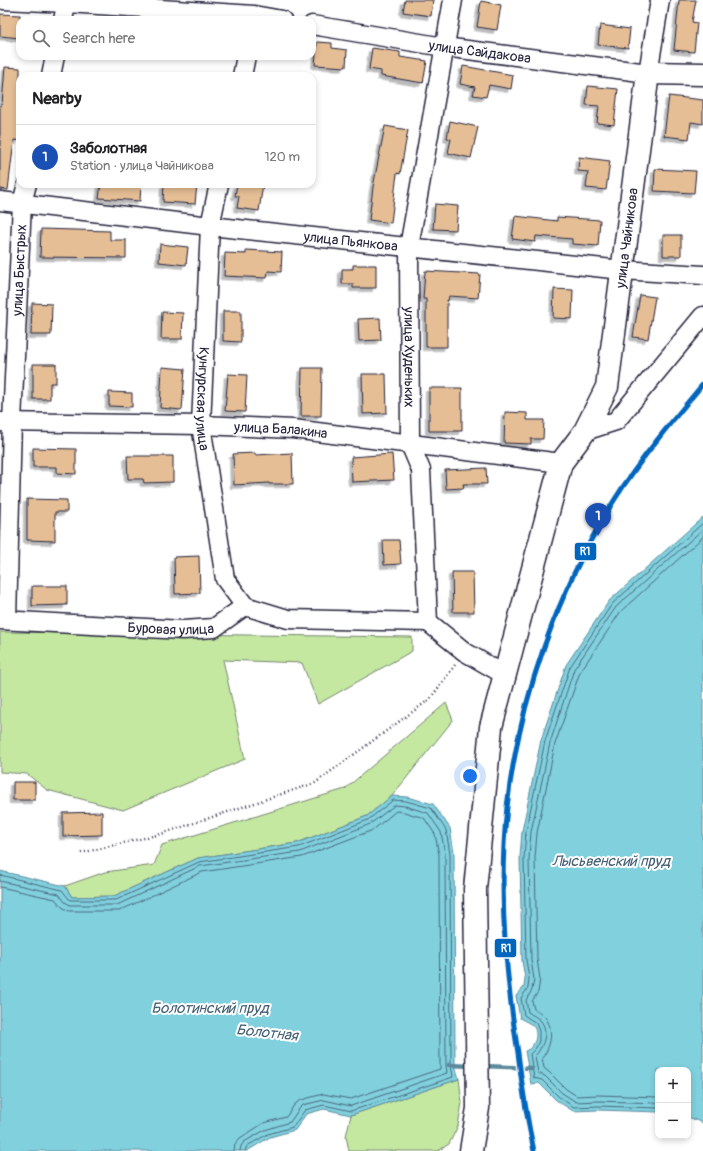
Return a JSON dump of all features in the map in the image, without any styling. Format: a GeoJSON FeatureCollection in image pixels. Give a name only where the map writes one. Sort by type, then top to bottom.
{"type":"FeatureCollection","features":[{"type":"Feature","properties":{"kind":"street"},"geometry":{"type":"LineString","coordinates":[[3,0],[67,1],[255,12],[268,16]]}},
{"type":"Feature","properties":{"kind":"street","name":"улица Худеньких"},"geometry":{"type":"LineString","coordinates":[[428,622],[421,470],[410,444],[408,247],[452,0]]}},
{"type":"Feature","properties":{"kind":"street","name":"улица Чайникова"},"geometry":{"type":"LineString","coordinates":[[561,463],[585,431],[607,387],[648,73],[660,0]]}},
{"type":"Feature","properties":{"kind":"street"},"geometry":{"type":"LineString","coordinates":[[64,16],[67,1]]}},
{"type":"Feature","properties":{"kind":"street","name":"улица Сайдакова"},"geometry":{"type":"LineString","coordinates":[[316,26],[444,47],[648,73]]}},
{"type":"Feature","properties":{"kind":"street"},"geometry":{"type":"LineString","coordinates":[[52,72],[54,60]]}},
{"type":"Feature","properties":{"kind":"street"},"geometry":{"type":"LineString","coordinates":[[243,72],[245,60]]}},
{"type":"Feature","properties":{"kind":"street"},"geometry":{"type":"LineString","coordinates":[[648,73],[703,74]]}},
{"type":"Feature","properties":{"kind":"street","name":"улица Быстрых"},"geometry":{"type":"LineString","coordinates":[[4,620],[6,422],[22,204],[26,188]]}},
{"type":"Feature","properties":{"kind":"street","name":"Кунгурская улица"},"geometry":{"type":"LineString","coordinates":[[218,188],[210,226],[201,425],[226,578],[245,606]]}},
{"type":"Feature","properties":{"kind":"street","name":"улица Пьянкова"},"geometry":{"type":"LineString","coordinates":[[0,201],[210,226],[622,270],[703,274]]}},
{"type":"Feature","properties":{"kind":"street"},"geometry":{"type":"LineString","coordinates":[[585,431],[616,421],[703,316]]}},
{"type":"Feature","properties":{"kind":"street","name":"улица Балакина"},"geometry":{"type":"LineString","coordinates":[[6,422],[293,428],[561,463]]}},
{"type":"Feature","properties":{"kind":"street"},"geometry":{"type":"LineString","coordinates":[[471,1151],[478,1108],[475,889],[491,727],[561,463]]}},
{"type":"Feature","properties":{"kind":"street"},"geometry":{"type":"LineString","coordinates":[[245,606],[288,619],[428,622],[465,652],[505,675]]}},
{"type":"Feature","properties":{"kind":"street","name":"Буровая улица"},"geometry":{"type":"LineString","coordinates":[[4,620],[183,630],[214,628],[245,606]]}},
{"type":"Feature","properties":{"kind":"path"},"geometry":{"type":"LineString","coordinates":[[81,853],[161,834],[314,783],[430,699],[465,652]]}},
{"type":"Feature","properties":{"kind":"green space"},"geometry":{"type":"Polygon","coordinates":[[[0,632],[412,637],[412,651],[318,704],[302,663],[223,660],[245,759],[123,810],[47,790],[27,774],[0,772],[0,632]]]}},
{"type":"Feature","properties":{"kind":"green space"},"geometry":{"type":"Polygon","coordinates":[[[446,703],[453,720],[392,796],[367,816],[297,843],[198,858],[114,896],[72,897],[65,886],[105,872],[154,865],[162,845],[345,789],[446,703]]]}},
{"type":"Feature","properties":{"kind":"green space"},"geometry":{"type":"Polygon","coordinates":[[[459,1079],[462,1103],[458,1126],[449,1144],[438,1151],[349,1151],[346,1136],[351,1115],[459,1079]]]}},
{"type":"Feature","properties":{"kind":"water","name":"Лысьвенский пруд"},"geometry":{"type":"Polygon","coordinates":[[[703,517],[703,1123],[691,1118],[691,1067],[655,1067],[655,1112],[598,1110],[573,1111],[556,1100],[539,1083],[531,1084],[525,1051],[531,1047],[535,1041],[536,1034],[533,1026],[520,1018],[516,996],[524,987],[525,978],[522,961],[520,857],[522,831],[541,740],[566,665],[609,601],[703,517]]]}},
{"type":"Feature","properties":{"kind":"water","name":"Болотинский пруд"},"geometry":{"type":"Polygon","coordinates":[[[392,796],[407,797],[433,804],[450,828],[454,853],[455,1065],[459,1079],[351,1115],[324,1109],[306,1114],[295,1130],[270,1137],[247,1151],[0,1151],[0,871],[65,886],[72,897],[114,896],[198,858],[297,843],[367,816],[392,796]]]}},
{"type":"Feature","properties":{"kind":"building"},"geometry":{"type":"Polygon","coordinates":[[[405,0],[433,0],[431,16],[403,12],[405,0]]]}},
{"type":"Feature","properties":{"kind":"building"},"geometry":{"type":"Polygon","coordinates":[[[679,0],[696,0],[692,22],[697,23],[694,52],[674,50],[679,0]]]}},
{"type":"Feature","properties":{"kind":"building"},"geometry":{"type":"Polygon","coordinates":[[[481,1],[501,5],[497,30],[477,27],[481,1]]]}},
{"type":"Feature","properties":{"kind":"building"},"geometry":{"type":"Polygon","coordinates":[[[0,14],[20,15],[16,16],[16,38],[0,36],[0,14]]]}},
{"type":"Feature","properties":{"kind":"building"},"geometry":{"type":"Polygon","coordinates":[[[600,25],[630,29],[628,48],[598,45],[600,25]]]}},
{"type":"Feature","properties":{"kind":"building"},"geometry":{"type":"Polygon","coordinates":[[[317,42],[332,43],[332,48],[347,50],[346,67],[315,65],[317,42]]]}},
{"type":"Feature","properties":{"kind":"building"},"geometry":{"type":"Polygon","coordinates":[[[372,48],[400,52],[400,57],[427,61],[423,83],[381,76],[381,71],[369,69],[372,48]]]}},
{"type":"Feature","properties":{"kind":"building"},"geometry":{"type":"Polygon","coordinates":[[[463,66],[513,75],[511,89],[489,85],[486,97],[473,95],[475,87],[460,84],[463,66]]]}},
{"type":"Feature","properties":{"kind":"building"},"geometry":{"type":"Polygon","coordinates":[[[5,67],[20,68],[20,72],[16,72],[16,140],[14,140],[8,190],[0,189],[0,105],[2,105],[5,67]]]}},
{"type":"Feature","properties":{"kind":"building"},"geometry":{"type":"Polygon","coordinates":[[[588,86],[618,89],[614,125],[597,123],[599,106],[586,105],[588,86]]]}},
{"type":"Feature","properties":{"kind":"building"},"geometry":{"type":"Polygon","coordinates":[[[669,96],[703,100],[703,124],[691,122],[689,139],[664,136],[669,96]]]}},
{"type":"Feature","properties":{"kind":"building"},"geometry":{"type":"Polygon","coordinates":[[[450,121],[478,127],[471,158],[448,153],[451,139],[447,138],[450,121]]]}},
{"type":"Feature","properties":{"kind":"building"},"geometry":{"type":"Polygon","coordinates":[[[385,126],[408,130],[400,174],[397,173],[391,223],[369,220],[373,187],[385,126]]]}},
{"type":"Feature","properties":{"kind":"building"},"geometry":{"type":"Polygon","coordinates":[[[579,157],[610,161],[606,190],[586,188],[588,172],[578,171],[579,157]]]}},
{"type":"Feature","properties":{"kind":"building"},"geometry":{"type":"Polygon","coordinates":[[[655,169],[696,171],[694,193],[654,191],[655,169]]]}},
{"type":"Feature","properties":{"kind":"building"},"geometry":{"type":"Polygon","coordinates":[[[100,188],[141,188],[140,201],[99,198],[100,188]]]}},
{"type":"Feature","properties":{"kind":"building"},"geometry":{"type":"Polygon","coordinates":[[[164,188],[197,188],[195,204],[163,202],[164,188]]]}},
{"type":"Feature","properties":{"kind":"building"},"geometry":{"type":"Polygon","coordinates":[[[236,188],[262,188],[259,211],[237,208],[239,196],[235,196],[236,188]]]}},
{"type":"Feature","properties":{"kind":"building"},"geometry":{"type":"Polygon","coordinates":[[[435,204],[458,206],[456,230],[433,229],[435,204]]]}},
{"type":"Feature","properties":{"kind":"building"},"geometry":{"type":"Polygon","coordinates":[[[515,216],[557,221],[557,217],[600,220],[598,246],[572,244],[572,239],[536,236],[535,242],[512,239],[515,216]]]}},
{"type":"Feature","properties":{"kind":"building"},"geometry":{"type":"Polygon","coordinates":[[[41,229],[110,231],[110,240],[126,240],[126,258],[40,257],[41,229]]]}},
{"type":"Feature","properties":{"kind":"building"},"geometry":{"type":"Polygon","coordinates":[[[663,235],[681,235],[681,256],[663,256],[663,235]]]}},
{"type":"Feature","properties":{"kind":"building"},"geometry":{"type":"Polygon","coordinates":[[[160,244],[188,247],[186,265],[159,262],[160,244]]]}},
{"type":"Feature","properties":{"kind":"building"},"geometry":{"type":"Polygon","coordinates":[[[246,250],[282,252],[281,272],[268,271],[267,278],[224,276],[225,253],[246,254],[246,250]]]}},
{"type":"Feature","properties":{"kind":"building"},"geometry":{"type":"Polygon","coordinates":[[[353,265],[376,265],[376,288],[353,288],[353,284],[342,284],[342,269],[353,269],[353,265]]]}},
{"type":"Feature","properties":{"kind":"building"},"geometry":{"type":"Polygon","coordinates":[[[425,271],[480,274],[478,298],[449,296],[448,301],[447,300],[447,347],[426,347],[426,299],[423,299],[425,271]]]}},
{"type":"Feature","properties":{"kind":"building"},"geometry":{"type":"Polygon","coordinates":[[[554,289],[573,290],[572,319],[553,318],[554,289]]]}},
{"type":"Feature","properties":{"kind":"building"},"geometry":{"type":"Polygon","coordinates":[[[640,295],[655,297],[648,339],[633,337],[640,295]]]}},
{"type":"Feature","properties":{"kind":"building"},"geometry":{"type":"Polygon","coordinates":[[[32,303],[52,304],[51,335],[31,335],[32,303]]]}},
{"type":"Feature","properties":{"kind":"building"},"geometry":{"type":"Polygon","coordinates":[[[223,311],[241,311],[241,342],[223,341],[223,311]]]}},
{"type":"Feature","properties":{"kind":"building"},"geometry":{"type":"Polygon","coordinates":[[[162,312],[183,313],[182,339],[161,339],[162,312]]]}},
{"type":"Feature","properties":{"kind":"building"},"geometry":{"type":"Polygon","coordinates":[[[380,318],[381,340],[359,341],[358,319],[380,318]]]}},
{"type":"Feature","properties":{"kind":"building"},"geometry":{"type":"Polygon","coordinates":[[[33,364],[56,364],[56,383],[50,383],[50,399],[33,399],[33,364]]]}},
{"type":"Feature","properties":{"kind":"building"},"geometry":{"type":"Polygon","coordinates":[[[162,367],[185,369],[182,410],[160,408],[162,367]]]}},
{"type":"Feature","properties":{"kind":"building"},"geometry":{"type":"Polygon","coordinates":[[[302,368],[322,368],[321,416],[301,416],[302,368]]]}},
{"type":"Feature","properties":{"kind":"building"},"geometry":{"type":"Polygon","coordinates":[[[228,374],[247,375],[245,412],[225,411],[228,374]]]}},
{"type":"Feature","properties":{"kind":"building"},"geometry":{"type":"Polygon","coordinates":[[[362,374],[386,374],[387,413],[363,414],[362,374]]]}},
{"type":"Feature","properties":{"kind":"building"},"geometry":{"type":"Polygon","coordinates":[[[429,388],[462,388],[462,431],[429,431],[429,388]]]}},
{"type":"Feature","properties":{"kind":"building"},"geometry":{"type":"Polygon","coordinates":[[[109,392],[132,393],[132,407],[109,406],[109,392]]]}},
{"type":"Feature","properties":{"kind":"building"},"geometry":{"type":"Polygon","coordinates":[[[505,412],[527,413],[527,420],[544,420],[543,439],[531,439],[531,444],[504,443],[505,412]]]}},
{"type":"Feature","properties":{"kind":"building"},"geometry":{"type":"Polygon","coordinates":[[[33,448],[76,449],[76,474],[57,473],[57,467],[33,467],[33,448]]]}},
{"type":"Feature","properties":{"kind":"building"},"geometry":{"type":"Polygon","coordinates":[[[255,453],[255,455],[292,453],[293,484],[269,483],[234,485],[233,454],[255,453]]]}},
{"type":"Feature","properties":{"kind":"building"},"geometry":{"type":"Polygon","coordinates":[[[392,454],[394,480],[352,482],[351,457],[392,454]]]}},
{"type":"Feature","properties":{"kind":"building"},"geometry":{"type":"Polygon","coordinates":[[[127,456],[173,456],[173,482],[144,483],[143,479],[128,479],[127,456]]]}},
{"type":"Feature","properties":{"kind":"building"},"geometry":{"type":"Polygon","coordinates":[[[486,468],[487,484],[463,484],[464,488],[446,489],[445,470],[486,468]]]}},
{"type":"Feature","properties":{"kind":"building"},"geometry":{"type":"Polygon","coordinates":[[[27,499],[67,500],[67,512],[55,512],[55,541],[27,540],[27,499]]]}},
{"type":"Feature","properties":{"kind":"building"},"geometry":{"type":"Polygon","coordinates":[[[383,540],[399,540],[401,564],[384,565],[383,540]]]}},
{"type":"Feature","properties":{"kind":"building"},"geometry":{"type":"Polygon","coordinates":[[[199,556],[200,593],[175,594],[174,557],[199,556]]]}},
{"type":"Feature","properties":{"kind":"building"},"geometry":{"type":"Polygon","coordinates":[[[452,572],[473,572],[474,612],[453,612],[452,572]]]}},
{"type":"Feature","properties":{"kind":"building"},"geometry":{"type":"Polygon","coordinates":[[[32,586],[67,586],[67,605],[32,606],[32,586]]]}},
{"type":"Feature","properties":{"kind":"building"},"geometry":{"type":"Polygon","coordinates":[[[13,782],[35,782],[35,800],[13,800],[13,782]]]}},
{"type":"Feature","properties":{"kind":"building"},"geometry":{"type":"Polygon","coordinates":[[[102,812],[102,835],[63,836],[63,813],[102,812]]]}},
{"type":"Feature","properties":{"kind":"waterway","name":"Болотная"},"geometry":{"type":"LineString","coordinates":[[449,1065],[472,1066]]}},
{"type":"Feature","properties":{"kind":"waterway","name":"Болотная"},"geometry":{"type":"LineString","coordinates":[[483,1066],[532,1068]]}},
{"type":"Feature","properties":{"kind":"transit line","name":"R1"},"geometry":{"type":"LineString","coordinates":[[534,1151],[523,1090],[506,961],[503,900],[504,838],[507,807],[521,726],[531,686],[544,647],[559,608],[594,534],[635,469],[703,384]]}},
{"type":"Feature","properties":{"kind":"place","name":"Заболотная"},"geometry":{"type":"Point","coordinates":[598,536]}}]}
